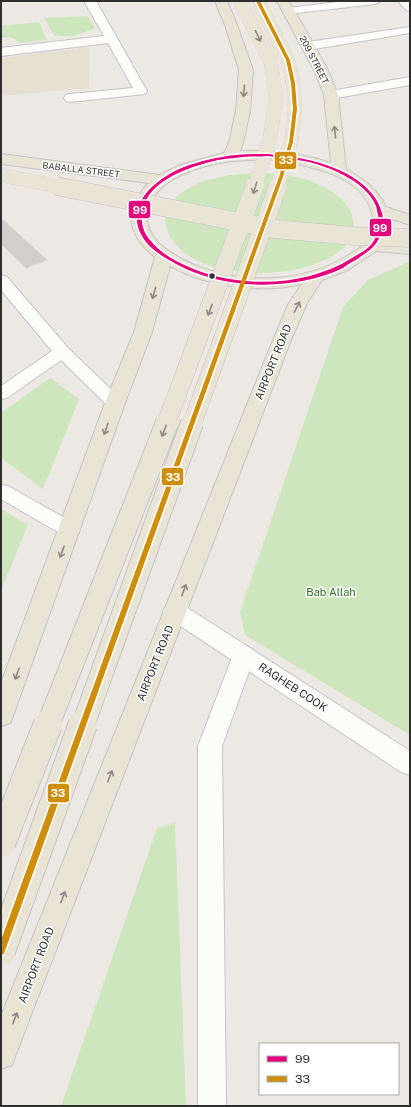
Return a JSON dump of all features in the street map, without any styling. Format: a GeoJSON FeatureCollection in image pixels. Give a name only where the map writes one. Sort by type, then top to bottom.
{"type":"FeatureCollection","features":[{"type":"Feature","properties":{"kind":"main road"},"geometry":{"type":"LineString","coordinates":[[220,1],[231,25],[246,70],[243,111],[236,143],[230,157]]}},
{"type":"Feature","properties":{"kind":"main road"},"geometry":{"type":"LineString","coordinates":[[1,843],[190,365],[250,204],[270,139],[276,97],[271,63],[240,1]]}},
{"type":"Feature","properties":{"kind":"main road"},"geometry":{"type":"LineString","coordinates":[[1,951],[283,170],[290,142],[294,109],[293,83],[288,60],[258,1]]}},
{"type":"Feature","properties":{"kind":"main road","name":"209 STREET"},"geometry":{"type":"LineString","coordinates":[[286,6],[321,70],[331,95],[339,171]]}},
{"type":"Feature","properties":{"kind":"main road"},"geometry":{"type":"LineString","coordinates":[[268,155],[305,160],[339,171],[358,182],[372,196],[380,210],[381,228],[372,246],[349,264],[316,276],[291,281],[265,283],[238,281],[210,276],[185,267],[164,256],[151,244],[143,232],[140,222],[140,212],[143,200],[151,190],[162,180],[181,169],[204,162],[230,157],[268,155]]}},
{"type":"Feature","properties":{"kind":"main road","name":"BABALLA STREET"},"geometry":{"type":"LineString","coordinates":[[1,159],[162,180]]}},
{"type":"Feature","properties":{"kind":"main road"},"geometry":{"type":"LineString","coordinates":[[1,168],[216,209],[356,229],[410,231]]}},
{"type":"Feature","properties":{"kind":"main road"},"geometry":{"type":"LineString","coordinates":[[1,175],[275,228],[354,236],[410,238]]}},
{"type":"Feature","properties":{"kind":"main road"},"geometry":{"type":"LineString","coordinates":[[1,180],[102,199],[140,212]]}},
{"type":"Feature","properties":{"kind":"main road"},"geometry":{"type":"LineString","coordinates":[[380,210],[410,220]]}},
{"type":"Feature","properties":{"kind":"main road"},"geometry":{"type":"LineString","coordinates":[[372,246],[410,250]]}},
{"type":"Feature","properties":{"kind":"main road"},"geometry":{"type":"LineString","coordinates":[[1,716],[115,403],[143,332],[164,256]]}},
{"type":"Feature","properties":{"kind":"main road","name":"AIRPORT ROAD"},"geometry":{"type":"LineString","coordinates":[[1,1054],[289,322],[298,303],[316,276]]}},
{"type":"Feature","properties":{"kind":"main road","name":"RAGHEB COOK"},"geometry":{"type":"LineString","coordinates":[[176,611],[410,764]]}},
{"type":"Feature","properties":{"kind":"street"},"geometry":{"type":"LineString","coordinates":[[70,98],[141,91],[90,1]]}},
{"type":"Feature","properties":{"kind":"street"},"geometry":{"type":"LineString","coordinates":[[286,6],[376,1]]}},
{"type":"Feature","properties":{"kind":"street"},"geometry":{"type":"LineString","coordinates":[[404,1],[410,8]]}},
{"type":"Feature","properties":{"kind":"street"},"geometry":{"type":"LineString","coordinates":[[308,46],[410,30]]}},
{"type":"Feature","properties":{"kind":"street"},"geometry":{"type":"LineString","coordinates":[[1,52],[112,39]]}},
{"type":"Feature","properties":{"kind":"street"},"geometry":{"type":"LineString","coordinates":[[331,95],[410,81]]}},
{"type":"Feature","properties":{"kind":"street"},"geometry":{"type":"LineString","coordinates":[[1,280],[62,352],[115,403]]}},
{"type":"Feature","properties":{"kind":"street"},"geometry":{"type":"LineString","coordinates":[[1,394],[62,352]]}},
{"type":"Feature","properties":{"kind":"street"},"geometry":{"type":"LineString","coordinates":[[1,491],[70,530]]}},
{"type":"Feature","properties":{"kind":"street"},"geometry":{"type":"LineString","coordinates":[[212,1106],[210,746],[244,655]]}},
{"type":"Feature","properties":{"kind":"shaded area"},"geometry":{"type":"Polygon","coordinates":[[[90,47],[89,88],[1,96],[1,58],[90,47]]]}},
{"type":"Feature","properties":{"kind":"green space"},"geometry":{"type":"Polygon","coordinates":[[[87,16],[95,28],[75,36],[54,36],[44,18],[87,16]]]}},
{"type":"Feature","properties":{"kind":"green space"},"geometry":{"type":"Polygon","coordinates":[[[39,22],[47,40],[20,43],[11,37],[1,38],[1,26],[39,22]]]}},
{"type":"Feature","properties":{"kind":"green space"},"geometry":{"type":"Polygon","coordinates":[[[255,173],[278,174],[305,179],[334,193],[348,207],[354,223],[354,228],[347,244],[332,256],[313,265],[268,273],[221,269],[201,262],[185,253],[175,243],[168,233],[165,223],[166,214],[170,205],[177,197],[187,189],[199,183],[227,176],[255,173]]]}},
{"type":"Feature","properties":{"kind":"green space","name":"Bab Allah"},"geometry":{"type":"Polygon","coordinates":[[[410,261],[410,735],[245,635],[240,612],[343,307],[368,280],[410,261]]]}},
{"type":"Feature","properties":{"kind":"green space"},"geometry":{"type":"Polygon","coordinates":[[[50,378],[79,399],[43,489],[1,458],[1,413],[50,378]]]}},
{"type":"Feature","properties":{"kind":"green space"},"geometry":{"type":"Polygon","coordinates":[[[1,509],[28,525],[1,590],[1,509]]]}},
{"type":"Feature","properties":{"kind":"green space"},"geometry":{"type":"Polygon","coordinates":[[[175,823],[186,1106],[61,1106],[157,828],[175,823]]]}},
{"type":"Feature","properties":{"kind":"building"},"geometry":{"type":"Polygon","coordinates":[[[1,218],[47,260],[26,268],[1,244],[1,218]]]}},
{"type":"Feature","properties":{"kind":"transit line","name":"33"},"geometry":{"type":"LineString","coordinates":[[1,951],[281,177],[291,142],[295,109],[293,83],[288,60],[258,1]]}},
{"type":"Feature","properties":{"kind":"transit line","name":"99"},"geometry":{"type":"LineString","coordinates":[[268,155],[315,163],[340,172],[363,186],[378,206],[381,218],[379,232],[372,246],[342,267],[320,275],[271,283],[221,279],[199,273],[166,256],[148,241],[141,229],[139,221],[140,207],[147,194],[157,184],[170,175],[186,168],[216,159],[234,156],[268,155]]}}]}
